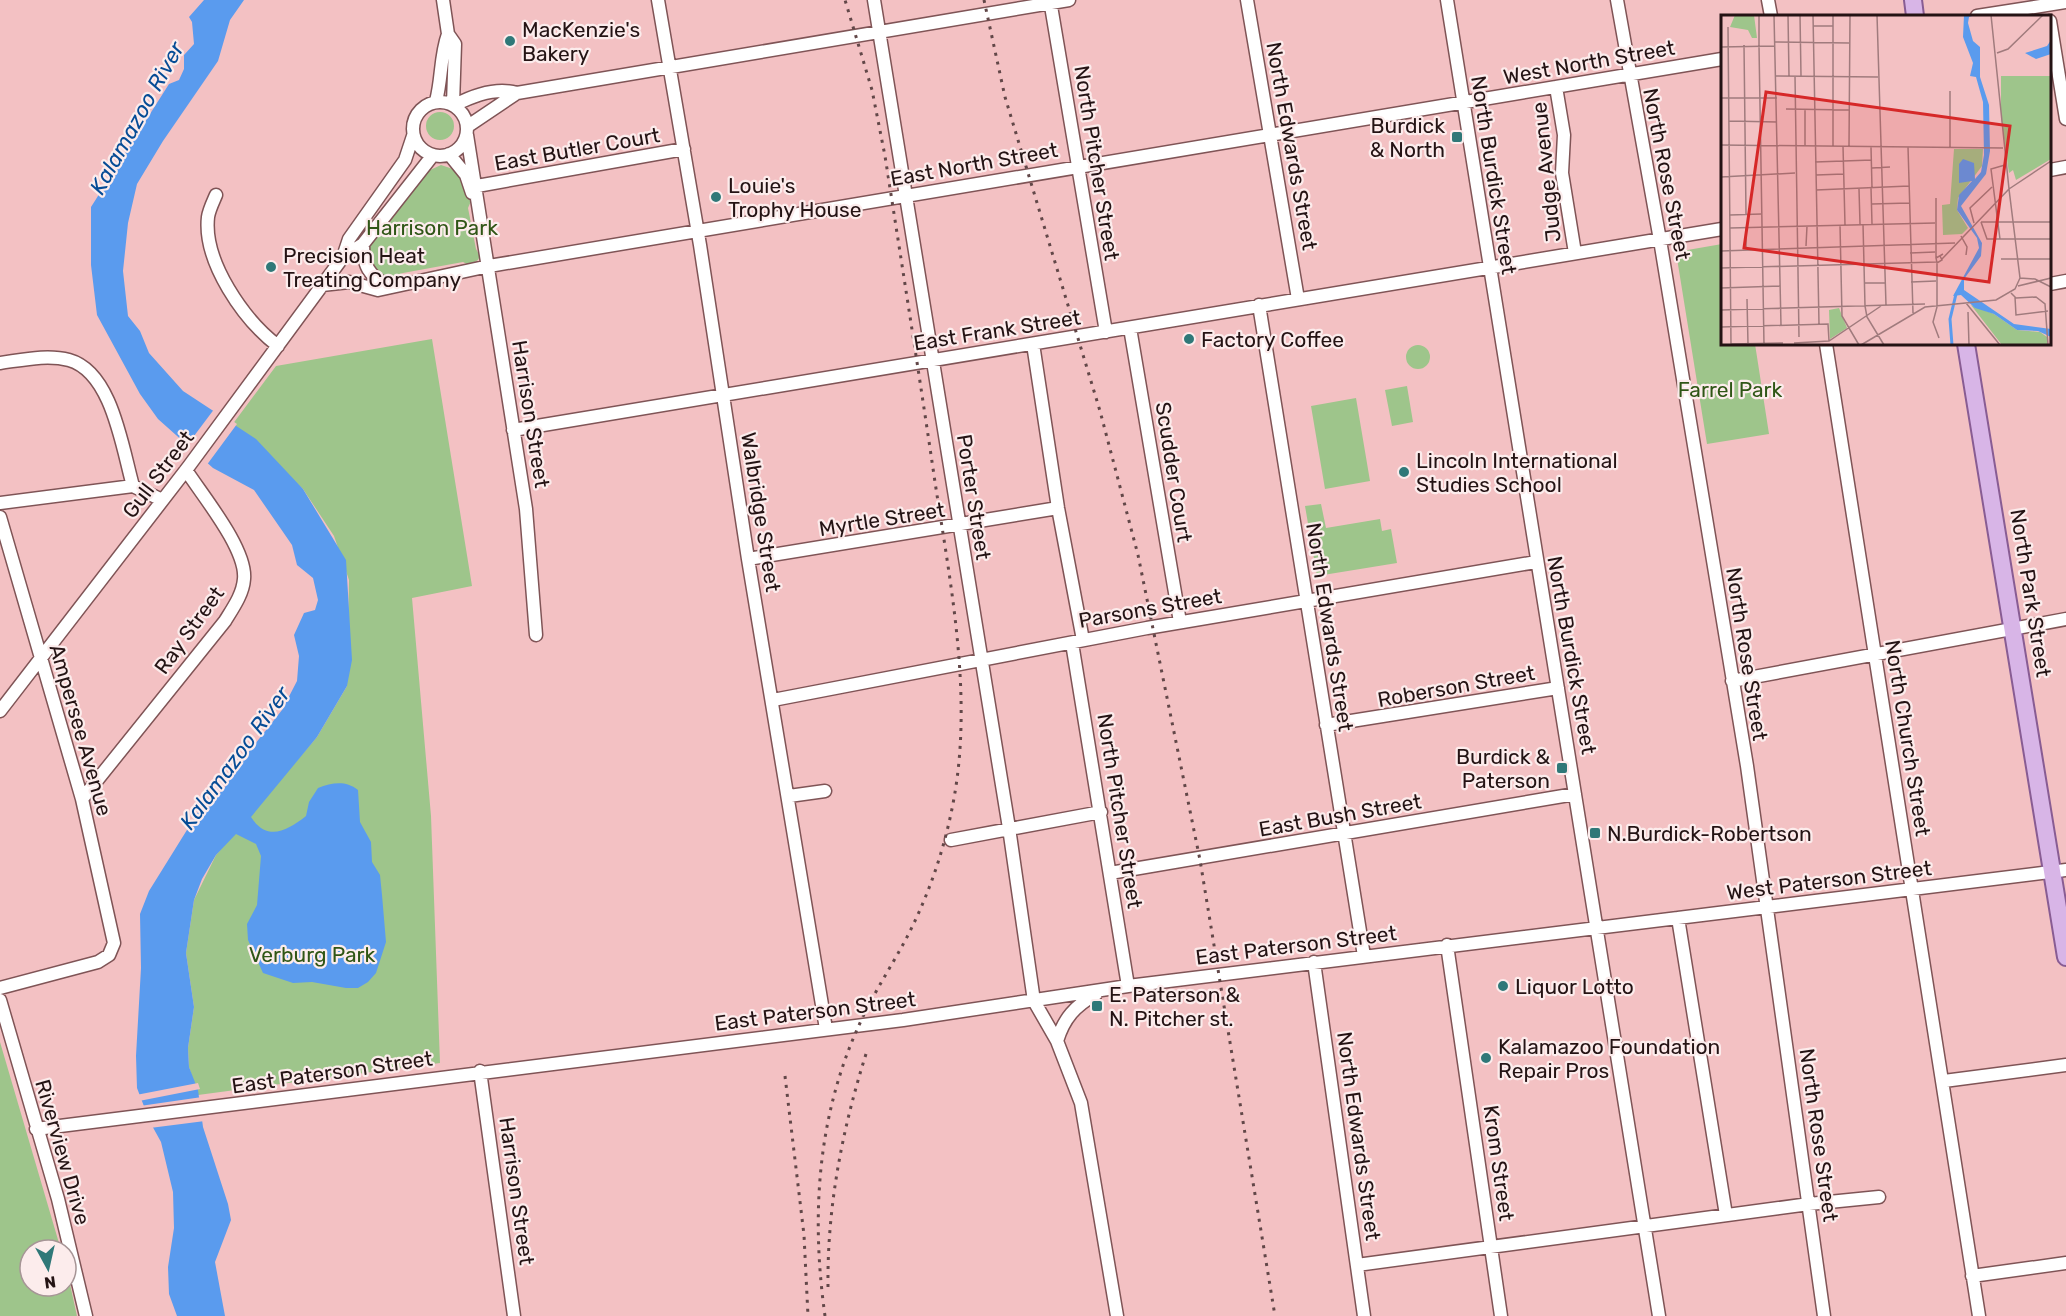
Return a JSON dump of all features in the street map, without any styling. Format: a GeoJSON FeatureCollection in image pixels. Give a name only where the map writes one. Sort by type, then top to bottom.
{"type":"FeatureCollection","features":[{"type":"Feature","properties":{"kind":"main road"},"geometry":{"type":"LineString","coordinates":[[1913,0],[1915,15]]}},
{"type":"Feature","properties":{"kind":"main road","name":"North Park Street"},"geometry":{"type":"LineString","coordinates":[[1966,345],[2014,630],[2059,871],[2066,957]]}},
{"type":"Feature","properties":{"kind":"street"},"geometry":{"type":"LineString","coordinates":[[443,0],[448,34],[455,44],[454,104],[466,117],[468,131]]}},
{"type":"Feature","properties":{"kind":"street","name":"Walbridge Street"},"geometry":{"type":"LineString","coordinates":[[658,0],[698,231],[748,560],[826,1029]]}},
{"type":"Feature","properties":{"kind":"street","name":"Porter Street"},"geometry":{"type":"LineString","coordinates":[[874,0],[1009,828],[1034,1001]]}},
{"type":"Feature","properties":{"kind":"street"},"geometry":{"type":"LineString","coordinates":[[517,93],[468,131],[458,150],[449,154],[433,155],[417,144],[413,136],[415,117],[420,110],[436,101],[454,104],[504,89],[517,93],[1070,0]]}},
{"type":"Feature","properties":{"kind":"street","name":"North Edwards Street"},"geometry":{"type":"LineString","coordinates":[[1247,0],[1298,299]]}},
{"type":"Feature","properties":{"kind":"street","name":"North Burdick Street"},"geometry":{"type":"LineString","coordinates":[[1447,0],[1488,268],[1598,929],[1659,1316]]}},
{"type":"Feature","properties":{"kind":"street","name":"North Rose Street"},"geometry":{"type":"LineString","coordinates":[[1617,0],[1660,240],[1732,681],[1767,907],[1824,1316]]}},
{"type":"Feature","properties":{"kind":"street"},"geometry":{"type":"LineString","coordinates":[[1768,0],[1771,15]]}},
{"type":"Feature","properties":{"kind":"street","name":"North Pitcher Street"},"geometry":{"type":"LineString","coordinates":[[1050,2],[1106,332]]}},
{"type":"Feature","properties":{"kind":"street"},"geometry":{"type":"LineString","coordinates":[[2013,15],[2049,14],[2066,2]]}},
{"type":"Feature","properties":{"kind":"street"},"geometry":{"type":"LineString","coordinates":[[2051,26],[2066,119]]}},
{"type":"Feature","properties":{"kind":"street"},"geometry":{"type":"LineString","coordinates":[[436,101],[440,86],[442,50],[448,34]]}},
{"type":"Feature","properties":{"kind":"street","name":"West North Street"},"geometry":{"type":"LineString","coordinates":[[1462,103],[1721,59]]}},
{"type":"Feature","properties":{"kind":"street","name":"Judge Avenue"},"geometry":{"type":"LineString","coordinates":[[1556,87],[1564,135],[1562,173],[1575,254]]}},
{"type":"Feature","properties":{"kind":"street","name":"East North Street"},"geometry":{"type":"LineString","coordinates":[[322,285],[349,282],[378,290],[387,286],[489,266],[1462,103]]}},
{"type":"Feature","properties":{"kind":"street","name":"Harrison Street"},"geometry":{"type":"LineString","coordinates":[[468,131],[526,509],[536,634]]}},
{"type":"Feature","properties":{"kind":"street","name":"Gull Street"},"geometry":{"type":"LineString","coordinates":[[0,711],[187,468],[343,257],[349,239],[405,160],[413,136]]}},
{"type":"Feature","properties":{"kind":"street","name":"East Butler Court"},"geometry":{"type":"LineString","coordinates":[[477,186],[684,149]]}},
{"type":"Feature","properties":{"kind":"street","name":"Harrison Street"},"geometry":{"type":"LineString","coordinates":[[449,154],[466,175],[478,201]]}},
{"type":"Feature","properties":{"kind":"street","name":"Gull Street"},"geometry":{"type":"LineString","coordinates":[[343,257],[363,244],[433,155]]}},
{"type":"Feature","properties":{"kind":"street"},"geometry":{"type":"LineString","coordinates":[[2051,170],[2066,167]]}},
{"type":"Feature","properties":{"kind":"street"},"geometry":{"type":"LineString","coordinates":[[216,195],[208,215],[208,231],[218,268],[239,304],[278,346]]}},
{"type":"Feature","properties":{"kind":"street","name":"East Frank Street"},"geometry":{"type":"LineString","coordinates":[[513,430],[1721,229]]}},
{"type":"Feature","properties":{"kind":"street"},"geometry":{"type":"LineString","coordinates":[[363,244],[363,256],[368,272],[387,286]]}},
{"type":"Feature","properties":{"kind":"street"},"geometry":{"type":"LineString","coordinates":[[2051,284],[2066,281]]}},
{"type":"Feature","properties":{"kind":"street","name":"North Edwards Street"},"geometry":{"type":"LineString","coordinates":[[1259,305],[1364,956]]}},
{"type":"Feature","properties":{"kind":"street","name":"Scudder Court"},"geometry":{"type":"LineString","coordinates":[[1130,328],[1180,622]]}},
{"type":"Feature","properties":{"kind":"street","name":"North Pitcher Street"},"geometry":{"type":"LineString","coordinates":[[1033,344],[1128,986]]}},
{"type":"Feature","properties":{"kind":"street","name":"North Church Street"},"geometry":{"type":"LineString","coordinates":[[1826,345],[1944,1081],[1979,1316]]}},
{"type":"Feature","properties":{"kind":"street"},"geometry":{"type":"LineString","coordinates":[[0,363],[42,358],[69,360],[91,372],[102,388],[133,486]]}},
{"type":"Feature","properties":{"kind":"street","name":"Ray Street"},"geometry":{"type":"LineString","coordinates":[[82,799],[225,621],[240,594],[244,574],[241,555],[187,468]]}},
{"type":"Feature","properties":{"kind":"street"},"geometry":{"type":"LineString","coordinates":[[0,503],[133,486],[162,500]]}},
{"type":"Feature","properties":{"kind":"street","name":"Myrtle Street"},"geometry":{"type":"LineString","coordinates":[[748,560],[1058,508]]}},
{"type":"Feature","properties":{"kind":"street","name":"Ampersee Avenue"},"geometry":{"type":"LineString","coordinates":[[0,517],[82,799],[114,934],[114,943],[104,960],[0,988]]}},
{"type":"Feature","properties":{"kind":"street","name":"Parsons Street"},"geometry":{"type":"LineString","coordinates":[[773,700],[1180,622],[1536,562]]}},
{"type":"Feature","properties":{"kind":"street"},"geometry":{"type":"LineString","coordinates":[[1732,681],[2066,619]]}},
{"type":"Feature","properties":{"kind":"street","name":"Roberson Street"},"geometry":{"type":"LineString","coordinates":[[1326,725],[1370,720],[1558,688]]}},
{"type":"Feature","properties":{"kind":"street"},"geometry":{"type":"LineString","coordinates":[[789,796],[825,791]]}},
{"type":"Feature","properties":{"kind":"street","name":"East Bush Street"},"geometry":{"type":"LineString","coordinates":[[1110,873],[1575,794]]}},
{"type":"Feature","properties":{"kind":"street"},"geometry":{"type":"LineString","coordinates":[[951,840],[1101,812]]}},
{"type":"Feature","properties":{"kind":"street","name":"West Paterson Street"},"geometry":{"type":"LineString","coordinates":[[1598,929],[2059,871]]}},
{"type":"Feature","properties":{"kind":"street"},"geometry":{"type":"LineString","coordinates":[[1678,918],[1726,1215]]}},
{"type":"Feature","properties":{"kind":"street","name":"East Paterson Street"},"geometry":{"type":"LineString","coordinates":[[36,1129],[826,1029],[1314,962],[1598,929]]}},
{"type":"Feature","properties":{"kind":"street","name":"Krom Street"},"geometry":{"type":"LineString","coordinates":[[1448,945],[1501,1316]]}},
{"type":"Feature","properties":{"kind":"street","name":"North Edwards Street"},"geometry":{"type":"LineString","coordinates":[[1314,962],[1364,1316]]}},
{"type":"Feature","properties":{"kind":"street"},"geometry":{"type":"LineString","coordinates":[[1057,1041],[1062,1024],[1077,1005],[1105,990]]}},
{"type":"Feature","properties":{"kind":"street","name":"Riverview Drive"},"geometry":{"type":"LineString","coordinates":[[0,1000],[58,1199],[86,1316]]}},
{"type":"Feature","properties":{"kind":"street"},"geometry":{"type":"LineString","coordinates":[[1034,1001],[1057,1041],[1083,1111],[1117,1316]]}},
{"type":"Feature","properties":{"kind":"street"},"geometry":{"type":"LineString","coordinates":[[1944,1081],[2066,1065]]}},
{"type":"Feature","properties":{"kind":"street","name":"Harrison Street"},"geometry":{"type":"LineString","coordinates":[[480,1071],[514,1316]]}},
{"type":"Feature","properties":{"kind":"street"},"geometry":{"type":"LineString","coordinates":[[1357,1265],[1809,1204],[1879,1197]]}},
{"type":"Feature","properties":{"kind":"street"},"geometry":{"type":"LineString","coordinates":[[1972,1276],[2066,1263]]}},
{"type":"Feature","properties":{"kind":"green space"},"geometry":{"type":"Polygon","coordinates":[[[440,112],[450,116],[454,126],[450,136],[440,140],[430,136],[426,126],[430,116],[440,112]]]}},
{"type":"Feature","properties":{"kind":"green space","name":"Harrison Park"},"geometry":{"type":"Polygon","coordinates":[[[441,165],[456,170],[471,201],[468,208],[476,249],[480,256],[478,260],[469,265],[463,262],[403,273],[385,279],[372,270],[368,248],[428,171],[441,165]]]}},
{"type":"Feature","properties":{"kind":"green space","name":"Farrel Park"},"geometry":{"type":"Polygon","coordinates":[[[1721,244],[1721,345],[1755,345],[1769,434],[1707,444],[1676,252],[1721,244]]]}},
{"type":"Feature","properties":{"kind":"green space","name":"Verburg Park"},"geometry":{"type":"Polygon","coordinates":[[[432,339],[472,586],[412,598],[431,816],[440,1063],[198,1095],[189,1067],[188,1048],[194,1007],[186,953],[194,900],[216,855],[317,737],[347,686],[349,580],[334,536],[303,489],[232,425],[276,366],[432,339]]]}},
{"type":"Feature","properties":{"kind":"green space"},"geometry":{"type":"Polygon","coordinates":[[[1418,345],[1423,346],[1429,352],[1429,362],[1423,368],[1418,369],[1413,368],[1407,362],[1406,357],[1407,352],[1413,346],[1418,345]]]}},
{"type":"Feature","properties":{"kind":"green space"},"geometry":{"type":"Polygon","coordinates":[[[1407,386],[1413,422],[1392,426],[1385,390],[1407,386]]]}},
{"type":"Feature","properties":{"kind":"green space"},"geometry":{"type":"Polygon","coordinates":[[[1356,398],[1370,481],[1325,489],[1311,406],[1356,398]]]}},
{"type":"Feature","properties":{"kind":"green space"},"geometry":{"type":"Polygon","coordinates":[[[1321,504],[1326,528],[1380,519],[1382,531],[1391,529],[1397,563],[1317,576],[1305,506],[1321,504]]]}},
{"type":"Feature","properties":{"kind":"green space"},"geometry":{"type":"Polygon","coordinates":[[[0,1042],[57,1238],[18,1238],[18,1298],[73,1298],[77,1316],[0,1316],[0,1042]]]}},
{"type":"Feature","properties":{"kind":"water"},"geometry":{"type":"Polygon","coordinates":[[[204,0],[244,0],[230,20],[218,61],[163,141],[137,184],[128,223],[123,271],[128,316],[140,331],[149,353],[183,391],[256,439],[303,489],[346,560],[352,660],[347,686],[317,737],[251,817],[264,830],[270,832],[284,830],[306,816],[309,802],[318,788],[338,783],[358,790],[360,822],[371,842],[372,862],[380,875],[386,942],[376,973],[358,988],[312,982],[293,983],[263,973],[248,940],[247,924],[257,905],[261,856],[256,844],[236,834],[216,855],[202,879],[194,900],[186,953],[194,1007],[188,1048],[189,1067],[198,1090],[203,1127],[231,1220],[215,1262],[225,1316],[177,1316],[169,1294],[168,1267],[174,1228],[173,1192],[161,1142],[150,1122],[137,1088],[136,1056],[141,968],[140,914],[149,891],[200,809],[224,789],[239,764],[282,710],[297,681],[299,656],[294,635],[304,613],[315,610],[318,600],[313,578],[297,565],[292,545],[254,490],[213,468],[158,419],[140,394],[97,315],[91,265],[91,207],[169,84],[179,80],[184,69],[184,55],[194,44],[192,22],[189,17],[204,0]]]}},
{"type":"Feature","properties":{"kind":"pier"},"geometry":{"type":"Polygon","coordinates":[[[215,408],[237,424],[206,466],[185,448],[215,408]]]}},
{"type":"Feature","properties":{"kind":"pier"},"geometry":{"type":"Polygon","coordinates":[[[198,1083],[200,1089],[139,1101],[136,1095],[198,1083]]]}},
{"type":"Feature","properties":{"kind":"pier"},"geometry":{"type":"Polygon","coordinates":[[[202,1097],[205,1121],[150,1128],[140,1106],[202,1097]]]}},
{"type":"Feature","properties":{"kind":"railway"},"geometry":{"type":"LineString","coordinates":[[825,1316],[821,1279],[819,1204],[826,1130],[834,1094],[860,1023],[915,921],[937,864],[956,786],[961,710],[960,672],[952,595],[885,156],[872,90],[845,0]]}},
{"type":"Feature","properties":{"kind":"railway"},"geometry":{"type":"LineString","coordinates":[[984,0],[1005,97],[1100,411],[1138,555],[1200,860],[1275,1316]]}},
{"type":"Feature","properties":{"kind":"railway"},"geometry":{"type":"LineString","coordinates":[[828,1287],[833,1199],[843,1140],[866,1054]]}},
{"type":"Feature","properties":{"kind":"railway"},"geometry":{"type":"LineString","coordinates":[[785,1076],[804,1235],[808,1316]]}},
{"type":"Feature","properties":{"kind":"place","name":"MacKenzie's Bakery"},"geometry":{"type":"Point","coordinates":[510,41]}},
{"type":"Feature","properties":{"kind":"place","name":"Burdick & North"},"geometry":{"type":"Point","coordinates":[1457,137]}},
{"type":"Feature","properties":{"kind":"place","name":"Louie's Trophy House"},"geometry":{"type":"Point","coordinates":[716,197]}},
{"type":"Feature","properties":{"kind":"place","name":"Precision Heat Treating Company"},"geometry":{"type":"Point","coordinates":[271,267]}},
{"type":"Feature","properties":{"kind":"place","name":"Factory Coffee"},"geometry":{"type":"Point","coordinates":[1189,339]}},
{"type":"Feature","properties":{"kind":"place","name":"Lincoln International Studies School"},"geometry":{"type":"Point","coordinates":[1404,472]}},
{"type":"Feature","properties":{"kind":"place","name":"Burdick & Paterson"},"geometry":{"type":"Point","coordinates":[1562,768]}},
{"type":"Feature","properties":{"kind":"place","name":"N.Burdick-Robertson"},"geometry":{"type":"Point","coordinates":[1595,833]}},
{"type":"Feature","properties":{"kind":"place","name":"Liquor Lotto"},"geometry":{"type":"Point","coordinates":[1503,986]}},
{"type":"Feature","properties":{"kind":"place","name":"E. Paterson & N. Pitcher st."},"geometry":{"type":"Point","coordinates":[1097,1006]}},
{"type":"Feature","properties":{"kind":"place","name":"Kalamazoo Foundation Repair Pros"},"geometry":{"type":"Point","coordinates":[1486,1058]}},
{"type":"Feature","properties":{"kind":"water label","name":"Kalamazoo River"},"geometry":{"type":"Point","coordinates":[137,118]}},
{"type":"Feature","properties":{"kind":"water label","name":"Kalamazoo River"},"geometry":{"type":"Point","coordinates":[235,758]}}]}
